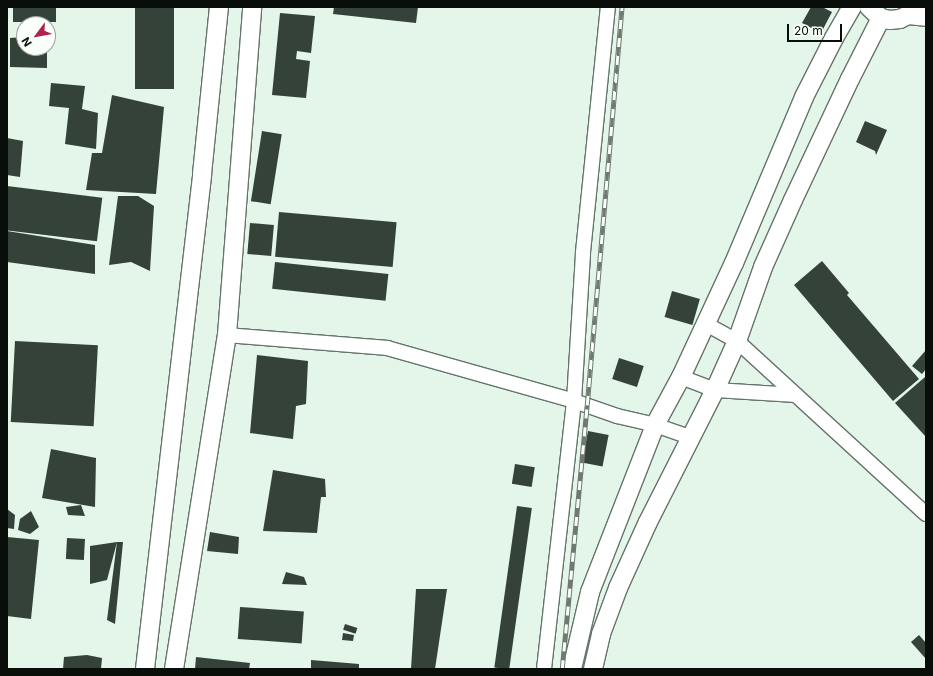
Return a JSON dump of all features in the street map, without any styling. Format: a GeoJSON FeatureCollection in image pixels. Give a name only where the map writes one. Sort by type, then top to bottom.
{"type":"FeatureCollection","features":[{"type":"Feature","properties":{"kind":"street"},"geometry":{"type":"LineString","coordinates":[[145,669],[202,174],[219,7]]}},
{"type":"Feature","properties":{"kind":"street"},"geometry":{"type":"LineString","coordinates":[[174,669],[227,334],[252,7]]}},
{"type":"Feature","properties":{"kind":"street"},"geometry":{"type":"LineString","coordinates":[[544,669],[574,401],[583,252],[608,7]]}},
{"type":"Feature","properties":{"kind":"street"},"geometry":{"type":"LineString","coordinates":[[572,669],[590,592],[655,425],[681,377],[734,263],[804,97],[834,38],[852,7]]}},
{"type":"Feature","properties":{"kind":"street"},"geometry":{"type":"LineString","coordinates":[[593,669],[601,634],[618,588],[648,522],[715,390],[738,341],[763,268],[850,79],[875,12],[890,20],[900,19],[911,11],[926,17]]}},
{"type":"Feature","properties":{"kind":"street"},"geometry":{"type":"LineString","coordinates":[[706,324],[738,341],[926,514]]}},
{"type":"Feature","properties":{"kind":"street"},"geometry":{"type":"LineString","coordinates":[[227,334],[387,348],[574,401],[617,416],[655,425],[690,438]]}},
{"type":"Feature","properties":{"kind":"street"},"geometry":{"type":"LineString","coordinates":[[681,377],[715,390],[796,395]]}},
{"type":"Feature","properties":{"kind":"building"},"geometry":{"type":"Polygon","coordinates":[[[13,7],[56,7],[56,16],[16,16],[16,22],[13,22],[13,7]]]}},
{"type":"Feature","properties":{"kind":"building"},"geometry":{"type":"Polygon","coordinates":[[[135,7],[174,7],[174,89],[135,89],[135,7]]]}},
{"type":"Feature","properties":{"kind":"building"},"geometry":{"type":"Polygon","coordinates":[[[334,7],[418,7],[416,23],[333,14],[334,7]]]}},
{"type":"Feature","properties":{"kind":"building"},"geometry":{"type":"Polygon","coordinates":[[[811,7],[822,7],[832,12],[821,33],[802,23],[811,7]]]}},
{"type":"Feature","properties":{"kind":"building"},"geometry":{"type":"Polygon","coordinates":[[[280,13],[315,16],[311,53],[297,51],[296,59],[310,61],[306,98],[272,95],[280,13]]]}},
{"type":"Feature","properties":{"kind":"building"},"geometry":{"type":"Polygon","coordinates":[[[10,38],[16,38],[16,56],[47,56],[47,68],[10,67],[10,38]]]}},
{"type":"Feature","properties":{"kind":"building"},"geometry":{"type":"Polygon","coordinates":[[[51,83],[85,86],[82,109],[98,113],[96,149],[65,144],[69,108],[49,106],[51,83]]]}},
{"type":"Feature","properties":{"kind":"building"},"geometry":{"type":"Polygon","coordinates":[[[112,95],[164,107],[156,194],[86,190],[92,153],[102,153],[112,95]]]}},
{"type":"Feature","properties":{"kind":"building"},"geometry":{"type":"Polygon","coordinates":[[[865,121],[887,130],[876,155],[875,151],[856,142],[865,121]]]}},
{"type":"Feature","properties":{"kind":"building"},"geometry":{"type":"Polygon","coordinates":[[[262,131],[282,134],[271,204],[251,201],[262,131]]]}},
{"type":"Feature","properties":{"kind":"building"},"geometry":{"type":"Polygon","coordinates":[[[7,138],[23,141],[20,177],[7,175],[7,138]]]}},
{"type":"Feature","properties":{"kind":"building"},"geometry":{"type":"Polygon","coordinates":[[[7,186],[102,198],[97,241],[7,230],[7,186]]]}},
{"type":"Feature","properties":{"kind":"building"},"geometry":{"type":"Polygon","coordinates":[[[118,196],[138,196],[154,206],[150,271],[131,262],[109,265],[118,196]]]}},
{"type":"Feature","properties":{"kind":"building"},"geometry":{"type":"Polygon","coordinates":[[[279,212],[397,222],[393,267],[275,257],[279,212]]]}},
{"type":"Feature","properties":{"kind":"building"},"geometry":{"type":"Polygon","coordinates":[[[250,223],[274,225],[271,256],[247,254],[250,223]]]}},
{"type":"Feature","properties":{"kind":"building"},"geometry":{"type":"Polygon","coordinates":[[[7,231],[95,245],[95,274],[7,262],[7,231]]]}},
{"type":"Feature","properties":{"kind":"building"},"geometry":{"type":"Polygon","coordinates":[[[822,261],[849,293],[847,295],[919,379],[893,401],[794,285],[822,261]]]}},
{"type":"Feature","properties":{"kind":"building"},"geometry":{"type":"Polygon","coordinates":[[[275,262],[388,274],[386,301],[272,289],[275,262]]]}},
{"type":"Feature","properties":{"kind":"building"},"geometry":{"type":"Polygon","coordinates":[[[672,291],[700,299],[692,325],[665,317],[672,291]]]}},
{"type":"Feature","properties":{"kind":"building"},"geometry":{"type":"Polygon","coordinates":[[[15,341],[98,345],[94,426],[11,422],[15,341]]]}},
{"type":"Feature","properties":{"kind":"building"},"geometry":{"type":"Polygon","coordinates":[[[926,350],[926,369],[922,374],[912,366],[926,350]]]}},
{"type":"Feature","properties":{"kind":"building"},"geometry":{"type":"Polygon","coordinates":[[[257,355],[308,361],[306,404],[296,406],[293,439],[250,433],[257,355]]]}},
{"type":"Feature","properties":{"kind":"building"},"geometry":{"type":"Polygon","coordinates":[[[619,358],[644,366],[637,387],[612,379],[619,358]]]}},
{"type":"Feature","properties":{"kind":"building"},"geometry":{"type":"Polygon","coordinates":[[[925,377],[926,379],[926,437],[895,403],[925,377]]]}},
{"type":"Feature","properties":{"kind":"building"},"geometry":{"type":"Polygon","coordinates":[[[588,431],[609,435],[603,466],[582,462],[588,431]]]}},
{"type":"Feature","properties":{"kind":"building"},"geometry":{"type":"Polygon","coordinates":[[[51,449],[96,458],[95,507],[42,498],[51,449]]]}},
{"type":"Feature","properties":{"kind":"building"},"geometry":{"type":"Polygon","coordinates":[[[515,464],[535,467],[532,487],[512,484],[515,464]]]}},
{"type":"Feature","properties":{"kind":"building"},"geometry":{"type":"Polygon","coordinates":[[[273,470],[325,479],[326,497],[321,497],[317,533],[263,531],[273,470]]]}},
{"type":"Feature","properties":{"kind":"building"},"geometry":{"type":"Polygon","coordinates":[[[81,505],[85,516],[68,515],[66,507],[81,505]]]}},
{"type":"Feature","properties":{"kind":"building"},"geometry":{"type":"Polygon","coordinates":[[[517,506],[532,508],[509,669],[494,667],[517,506]]]}},
{"type":"Feature","properties":{"kind":"building"},"geometry":{"type":"Polygon","coordinates":[[[7,509],[15,515],[14,529],[7,528],[7,509]]]}},
{"type":"Feature","properties":{"kind":"building"},"geometry":{"type":"Polygon","coordinates":[[[31,511],[39,527],[30,534],[18,530],[20,519],[31,511]]]}},
{"type":"Feature","properties":{"kind":"building"},"geometry":{"type":"Polygon","coordinates":[[[210,532],[239,537],[238,554],[207,551],[210,532]]]}},
{"type":"Feature","properties":{"kind":"building"},"geometry":{"type":"Polygon","coordinates":[[[7,537],[39,540],[31,619],[7,616],[7,537]]]}},
{"type":"Feature","properties":{"kind":"building"},"geometry":{"type":"Polygon","coordinates":[[[67,538],[85,539],[84,560],[66,559],[67,538]]]}},
{"type":"Feature","properties":{"kind":"building"},"geometry":{"type":"Polygon","coordinates":[[[117,542],[123,542],[115,624],[107,620],[117,542]]]}},
{"type":"Feature","properties":{"kind":"building"},"geometry":{"type":"Polygon","coordinates":[[[117,542],[107,580],[90,584],[90,546],[117,542]]]}},
{"type":"Feature","properties":{"kind":"building"},"geometry":{"type":"Polygon","coordinates":[[[286,572],[304,577],[307,585],[282,584],[286,572]]]}},
{"type":"Feature","properties":{"kind":"building"},"geometry":{"type":"Polygon","coordinates":[[[416,589],[447,589],[435,669],[411,669],[416,589]]]}},
{"type":"Feature","properties":{"kind":"building"},"geometry":{"type":"Polygon","coordinates":[[[240,607],[304,611],[302,643],[238,639],[240,607]]]}},
{"type":"Feature","properties":{"kind":"building"},"geometry":{"type":"Polygon","coordinates":[[[345,624],[357,628],[356,634],[343,630],[345,624]]]}},
{"type":"Feature","properties":{"kind":"building"},"geometry":{"type":"Polygon","coordinates":[[[343,633],[354,635],[353,641],[342,640],[343,633]]]}},
{"type":"Feature","properties":{"kind":"building"},"geometry":{"type":"Polygon","coordinates":[[[919,635],[926,643],[926,659],[911,642],[919,635]]]}},
{"type":"Feature","properties":{"kind":"building"},"geometry":{"type":"Polygon","coordinates":[[[87,655],[102,658],[101,669],[63,669],[64,657],[87,655]]]}},
{"type":"Feature","properties":{"kind":"building"},"geometry":{"type":"Polygon","coordinates":[[[196,657],[250,663],[249,669],[195,669],[196,657]]]}},
{"type":"Feature","properties":{"kind":"building"},"geometry":{"type":"Polygon","coordinates":[[[311,660],[359,664],[359,669],[311,669],[311,660]]]}},
{"type":"Feature","properties":{"kind":"railway"},"geometry":{"type":"LineString","coordinates":[[562,669],[622,7]]}}]}
